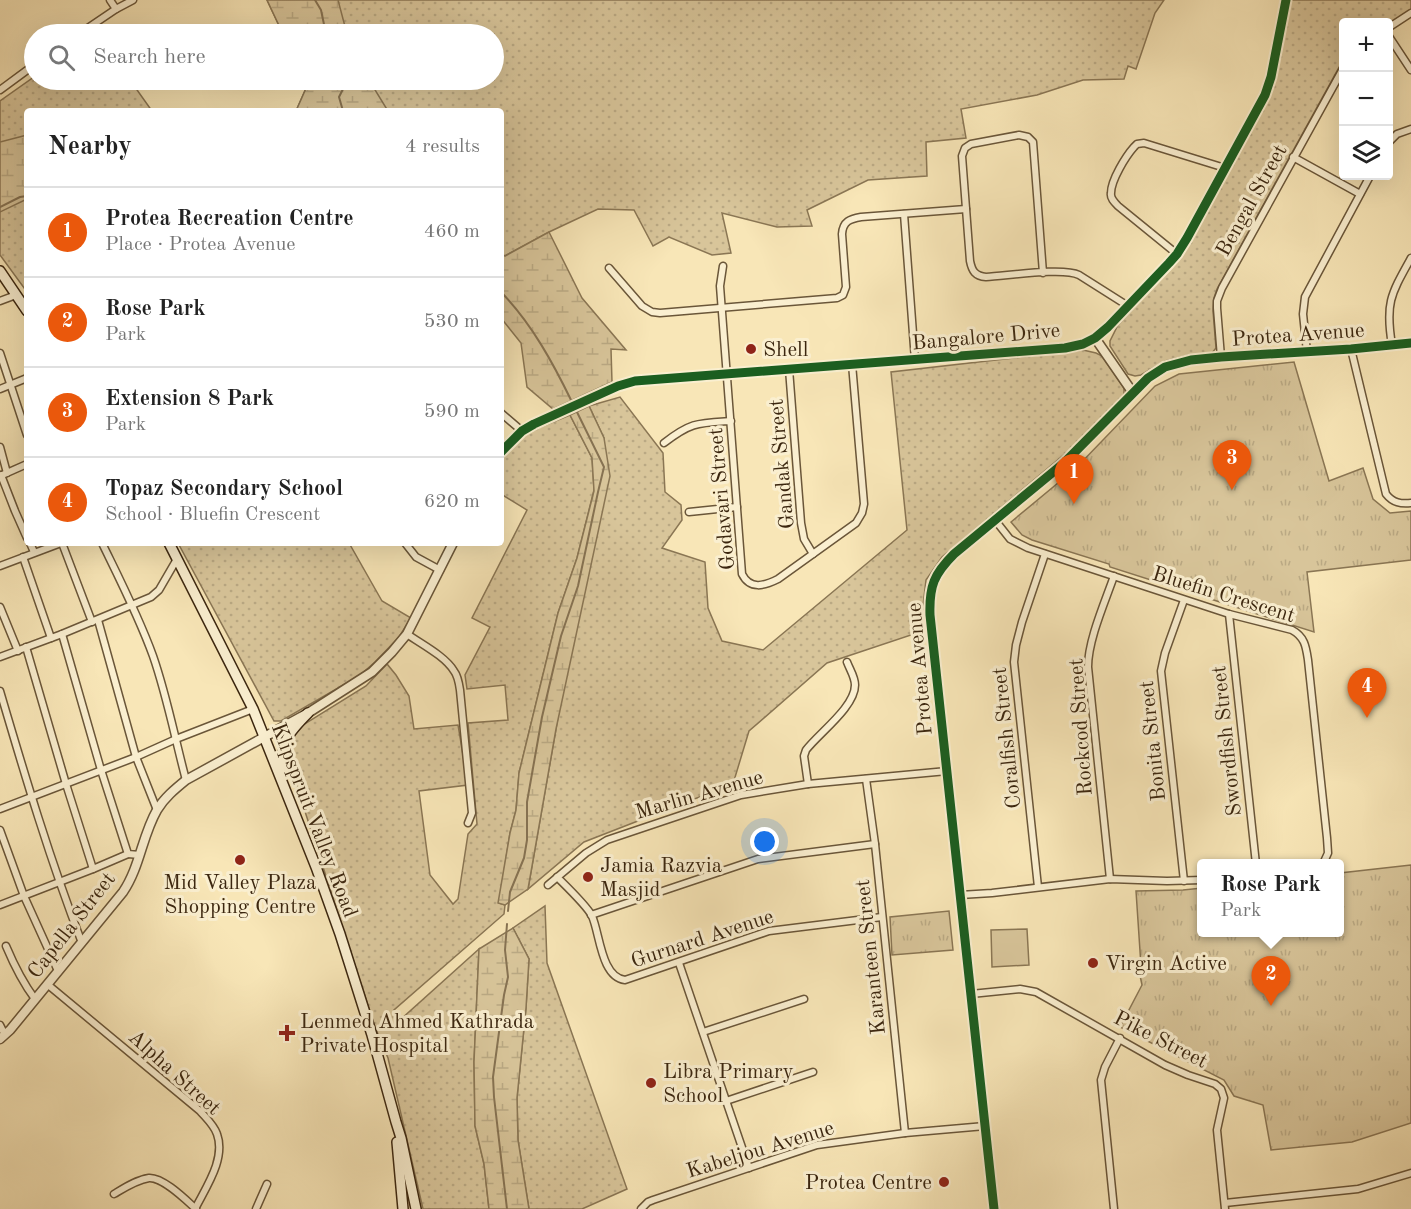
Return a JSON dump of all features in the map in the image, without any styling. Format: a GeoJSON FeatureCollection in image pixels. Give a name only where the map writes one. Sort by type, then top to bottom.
{"type":"FeatureCollection","features":[{"type":"Feature","properties":{"kind":"main road"},"geometry":{"type":"LineString","coordinates":[[0,271],[24,307]]}},
{"type":"Feature","properties":{"kind":"main road","name":"Klipspruit Valley Road"},"geometry":{"type":"LineString","coordinates":[[172,546],[253,709],[340,933],[401,1138],[417,1209]]}},
{"type":"Feature","properties":{"kind":"main road"},"geometry":{"type":"LineString","coordinates":[[281,777],[285,740],[291,729],[308,712]]}},
{"type":"Feature","properties":{"kind":"main road","name":"Klipspruit Valley Road"},"geometry":{"type":"LineString","coordinates":[[396,1122],[402,1209]]}},
{"type":"Feature","properties":{"kind":"street"},"geometry":{"type":"LineString","coordinates":[[110,0],[116,9]]}},
{"type":"Feature","properties":{"kind":"street"},"geometry":{"type":"LineString","coordinates":[[94,24],[133,0]]}},
{"type":"Feature","properties":{"kind":"street","name":"Bangalore Drive"},"geometry":{"type":"LineString","coordinates":[[504,449],[522,431],[618,386],[635,381],[1065,348],[1083,344],[1095,338],[1177,254],[1262,101],[1269,84],[1286,0]]}},
{"type":"Feature","properties":{"kind":"street"},"geometry":{"type":"LineString","coordinates":[[1393,25],[1411,13]]}},
{"type":"Feature","properties":{"kind":"street"},"geometry":{"type":"LineString","coordinates":[[1393,41],[1411,70]]}},
{"type":"Feature","properties":{"kind":"street"},"geometry":{"type":"LineString","coordinates":[[0,90],[24,72]]}},
{"type":"Feature","properties":{"kind":"street","name":"Bengal Street"},"geometry":{"type":"LineString","coordinates":[[1221,357],[1217,301],[1222,288],[1341,72]]}},
{"type":"Feature","properties":{"kind":"street"},"geometry":{"type":"LineString","coordinates":[[1393,139],[1411,129]]}},
{"type":"Feature","properties":{"kind":"street"},"geometry":{"type":"LineString","coordinates":[[1043,273],[1034,148],[1031,139],[1019,135],[971,144],[965,148],[962,156],[970,261],[975,274],[986,277],[1076,273],[1128,306]]}},
{"type":"Feature","properties":{"kind":"street"},"geometry":{"type":"LineString","coordinates":[[1177,254],[1112,199],[1111,190],[1119,170],[1134,147],[1144,142],[1225,168]]}},
{"type":"Feature","properties":{"kind":"street"},"geometry":{"type":"LineString","coordinates":[[1293,157],[1360,194]]}},
{"type":"Feature","properties":{"kind":"street"},"geometry":{"type":"LineString","coordinates":[[1307,352],[1305,297],[1368,180]]}},
{"type":"Feature","properties":{"kind":"street"},"geometry":{"type":"LineString","coordinates":[[609,268],[642,306],[652,312],[828,300],[840,297],[846,287],[842,234],[845,223],[853,218],[966,209]]}},
{"type":"Feature","properties":{"kind":"street"},"geometry":{"type":"LineString","coordinates":[[904,214],[915,360]]}},
{"type":"Feature","properties":{"kind":"street"},"geometry":{"type":"LineString","coordinates":[[1392,345],[1389,322],[1390,302],[1396,285],[1411,258]]}},
{"type":"Feature","properties":{"kind":"street","name":"Godavari Street"},"geometry":{"type":"LineString","coordinates":[[723,266],[720,280],[742,574],[748,583],[759,585],[771,582],[856,523],[862,513],[864,504],[852,364]]}},
{"type":"Feature","properties":{"kind":"street"},"geometry":{"type":"LineString","coordinates":[[0,301],[16,295]]}},
{"type":"Feature","properties":{"kind":"street"},"geometry":{"type":"LineString","coordinates":[[1095,338],[1133,393]]}},
{"type":"Feature","properties":{"kind":"street","name":"Protea Avenue"},"geometry":{"type":"LineString","coordinates":[[994,1209],[930,615],[930,594],[934,579],[954,554],[1070,458],[1148,378],[1165,367],[1191,360],[1221,357],[1411,343]]}},
{"type":"Feature","properties":{"kind":"street"},"geometry":{"type":"LineString","coordinates":[[1351,349],[1386,494],[1396,502],[1411,503]]}},
{"type":"Feature","properties":{"kind":"street"},"geometry":{"type":"LineString","coordinates":[[0,353],[24,426]]}},
{"type":"Feature","properties":{"kind":"street","name":"Gandak Street"},"geometry":{"type":"LineString","coordinates":[[789,369],[802,530],[813,554]]}},
{"type":"Feature","properties":{"kind":"street"},"geometry":{"type":"LineString","coordinates":[[0,389],[24,379]]}},
{"type":"Feature","properties":{"kind":"street"},"geometry":{"type":"LineString","coordinates":[[504,416],[522,431]]}},
{"type":"Feature","properties":{"kind":"street"},"geometry":{"type":"LineString","coordinates":[[664,443],[690,425],[731,421]]}},
{"type":"Feature","properties":{"kind":"street"},"geometry":{"type":"LineString","coordinates":[[0,447],[3,475],[24,530]]}},
{"type":"Feature","properties":{"kind":"street"},"geometry":{"type":"LineString","coordinates":[[3,475],[24,465]]}},
{"type":"Feature","properties":{"kind":"street"},"geometry":{"type":"LineString","coordinates":[[689,512],[737,507]]}},
{"type":"Feature","properties":{"kind":"street","name":"Bluefin Crescent"},"geometry":{"type":"LineString","coordinates":[[995,520],[1010,539],[1022,546],[1184,600],[1292,630],[1299,635],[1305,643],[1328,849],[1326,859]]}},
{"type":"Feature","properties":{"kind":"street"},"geometry":{"type":"LineString","coordinates":[[31,546],[34,552]]}},
{"type":"Feature","properties":{"kind":"street"},"geometry":{"type":"LineString","coordinates":[[0,566],[52,546]]}},
{"type":"Feature","properties":{"kind":"street"},"geometry":{"type":"LineString","coordinates":[[62,546],[95,621],[136,756],[158,810]]}},
{"type":"Feature","properties":{"kind":"street"},"geometry":{"type":"LineString","coordinates":[[103,546],[132,605],[156,666],[186,780]]}},
{"type":"Feature","properties":{"kind":"street"},"geometry":{"type":"LineString","coordinates":[[407,546],[416,557],[440,570]]}},
{"type":"Feature","properties":{"kind":"street"},"geometry":{"type":"LineString","coordinates":[[264,737],[346,690],[372,672],[392,652],[407,634],[452,546]]}},
{"type":"Feature","properties":{"kind":"street","name":"Coralfish Street"},"geometry":{"type":"LineString","coordinates":[[1038,887],[1014,662],[1022,622],[1045,554]]}},
{"type":"Feature","properties":{"kind":"street"},"geometry":{"type":"LineString","coordinates":[[22,557],[51,638]]}},
{"type":"Feature","properties":{"kind":"street"},"geometry":{"type":"LineString","coordinates":[[0,657],[95,621],[156,594],[178,558]]}},
{"type":"Feature","properties":{"kind":"street","name":"Rockcod Street"},"geometry":{"type":"LineString","coordinates":[[1110,879],[1088,667],[1089,652],[1114,576]]}},
{"type":"Feature","properties":{"kind":"street","name":"Bonita Street"},"geometry":{"type":"LineString","coordinates":[[1184,600],[1161,671],[1184,881]]}},
{"type":"Feature","properties":{"kind":"street"},"geometry":{"type":"LineString","coordinates":[[0,607],[18,651]]}},
{"type":"Feature","properties":{"kind":"street","name":"Swordfish Street"},"geometry":{"type":"LineString","coordinates":[[1229,614],[1255,859]]}},
{"type":"Feature","properties":{"kind":"street"},"geometry":{"type":"LineString","coordinates":[[62,634],[128,854]]}},
{"type":"Feature","properties":{"kind":"street"},"geometry":{"type":"LineString","coordinates":[[407,634],[444,660],[458,677],[472,813],[468,823]]}},
{"type":"Feature","properties":{"kind":"street"},"geometry":{"type":"LineString","coordinates":[[26,647],[93,869]]}},
{"type":"Feature","properties":{"kind":"street"},"geometry":{"type":"LineString","coordinates":[[808,784],[804,756],[806,750],[843,710],[854,691],[855,681],[848,662]]}},
{"type":"Feature","properties":{"kind":"street"},"geometry":{"type":"LineString","coordinates":[[0,691],[31,798],[82,943]]}},
{"type":"Feature","properties":{"kind":"street"},"geometry":{"type":"LineString","coordinates":[[0,809],[253,709]]}},
{"type":"Feature","properties":{"kind":"street","name":"Capella Street"},"geometry":{"type":"LineString","coordinates":[[2,1037],[123,892],[129,883],[153,819],[170,794],[186,780],[264,737]]}},
{"type":"Feature","properties":{"kind":"street","name":"Marlin Avenue"},"geometry":{"type":"LineString","coordinates":[[548,885],[592,848],[622,834],[741,795],[808,784],[947,771]]}},
{"type":"Feature","properties":{"kind":"street","name":"Karanteen Street"},"geometry":{"type":"LineString","coordinates":[[867,779],[905,1133]]}},
{"type":"Feature","properties":{"kind":"street"},"geometry":{"type":"LineString","coordinates":[[0,830],[24,896],[58,971]]}},
{"type":"Feature","properties":{"kind":"street"},"geometry":{"type":"LineString","coordinates":[[591,915],[758,859],[875,844]]}},
{"type":"Feature","properties":{"kind":"street"},"geometry":{"type":"LineString","coordinates":[[0,905],[128,854],[140,855]]}},
{"type":"Feature","properties":{"kind":"street","name":"Gurnard Avenue"},"geometry":{"type":"LineString","coordinates":[[557,877],[591,915],[608,968],[616,977],[625,980],[778,929],[882,917]]}},
{"type":"Feature","properties":{"kind":"street"},"geometry":{"type":"LineString","coordinates":[[960,895],[1110,879],[1197,880]]}},
{"type":"Feature","properties":{"kind":"street"},"geometry":{"type":"LineString","coordinates":[[6,946],[35,999]]}},
{"type":"Feature","properties":{"kind":"street"},"geometry":{"type":"LineString","coordinates":[[679,963],[749,1168]]}},
{"type":"Feature","properties":{"kind":"street","name":"Alpha Street"},"geometry":{"type":"LineString","coordinates":[[47,984],[200,1112],[214,1128],[219,1143],[216,1165],[196,1209]]}},
{"type":"Feature","properties":{"kind":"street","name":"Pike Street"},"geometry":{"type":"LineString","coordinates":[[971,994],[1016,989],[1040,993],[1165,1065],[1211,1082],[1221,1089],[1224,1098],[1217,1139],[1225,1206]]}},
{"type":"Feature","properties":{"kind":"street"},"geometry":{"type":"LineString","coordinates":[[703,1032],[804,999]]}},
{"type":"Feature","properties":{"kind":"street"},"geometry":{"type":"LineString","coordinates":[[0,1025],[2,1037]]}},
{"type":"Feature","properties":{"kind":"street"},"geometry":{"type":"LineString","coordinates":[[1114,1209],[1101,1080],[1120,1038]]}},
{"type":"Feature","properties":{"kind":"street"},"geometry":{"type":"LineString","coordinates":[[726,1101],[813,1072]]}},
{"type":"Feature","properties":{"kind":"street","name":"Kabeljou Avenue"},"geometry":{"type":"LineString","coordinates":[[641,1209],[653,1200],[817,1145],[905,1133],[985,1126]]}},
{"type":"Feature","properties":{"kind":"street"},"geometry":{"type":"LineString","coordinates":[[1225,1206],[1358,1189],[1411,1173]]}},
{"type":"Feature","properties":{"kind":"street"},"geometry":{"type":"LineString","coordinates":[[114,1194],[145,1179],[156,1179],[196,1209]]}},
{"type":"Feature","properties":{"kind":"street"},"geometry":{"type":"LineString","coordinates":[[256,1209],[267,1184]]}},
{"type":"Feature","properties":{"kind":"green space"},"geometry":{"type":"Polygon","coordinates":[[[267,0],[1164,0],[1155,13],[1136,69],[1128,66],[1124,79],[1083,80],[1037,95],[961,109],[966,138],[926,142],[927,176],[868,180],[807,210],[812,226],[777,227],[722,213],[731,253],[712,255],[669,237],[653,246],[634,210],[598,209],[504,256],[504,108],[297,108],[305,90],[504,90],[504,24],[278,24],[267,0]]]}},
{"type":"Feature","properties":{"kind":"green space"},"geometry":{"type":"Polygon","coordinates":[[[267,0],[338,0],[344,24],[278,24],[267,0]]]}},
{"type":"Feature","properties":{"kind":"green space"},"geometry":{"type":"Polygon","coordinates":[[[1289,0],[1411,0],[1411,10],[1393,22],[1393,18],[1339,18],[1339,67],[1217,289],[1213,311],[1216,348],[1208,355],[1189,355],[1165,361],[1141,375],[1128,374],[1110,346],[1110,341],[1118,325],[1167,272],[1183,251],[1263,107],[1277,68],[1289,0]]]}},
{"type":"Feature","properties":{"kind":"green space"},"geometry":{"type":"Polygon","coordinates":[[[24,84],[24,90],[137,90],[150,108],[24,108],[24,288],[0,255],[0,101],[24,84]]]}},
{"type":"Feature","properties":{"kind":"green space"},"geometry":{"type":"Polygon","coordinates":[[[305,90],[375,90],[386,108],[297,108],[305,90]]]}},
{"type":"Feature","properties":{"kind":"green space"},"geometry":{"type":"Polygon","coordinates":[[[24,136],[24,200],[0,212],[0,142],[24,136]]]}},
{"type":"Feature","properties":{"kind":"green space"},"geometry":{"type":"Polygon","coordinates":[[[549,232],[582,298],[626,350],[611,349],[612,382],[553,409],[527,387],[521,343],[504,322],[505,256],[549,232]]]}},
{"type":"Feature","properties":{"kind":"green space"},"geometry":{"type":"Polygon","coordinates":[[[1083,350],[1102,356],[1124,388],[1121,401],[1078,443],[942,557],[926,580],[920,632],[827,663],[749,731],[733,784],[584,842],[528,889],[604,438],[589,406],[620,397],[663,453],[665,492],[681,505],[682,520],[662,548],[705,562],[708,608],[722,641],[763,650],[907,530],[891,372],[1083,350]]]}},
{"type":"Feature","properties":{"kind":"green space"},"geometry":{"type":"Polygon","coordinates":[[[1294,362],[1329,481],[1363,468],[1373,499],[1390,513],[1411,511],[1411,560],[1307,572],[1314,632],[1032,540],[1022,535],[1011,522],[1076,468],[1155,386],[1179,374],[1294,362]]]}},
{"type":"Feature","properties":{"kind":"green space"},"geometry":{"type":"Polygon","coordinates":[[[589,406],[604,438],[610,476],[556,729],[528,889],[505,905],[498,903],[516,810],[519,773],[558,613],[577,558],[594,491],[592,458],[570,415],[589,406]]]}},
{"type":"Feature","properties":{"kind":"green space"},"geometry":{"type":"Polygon","coordinates":[[[570,415],[592,458],[594,490],[577,558],[558,613],[519,773],[516,810],[499,903],[505,905],[504,914],[394,1010],[400,1020],[479,949],[474,1062],[475,1126],[484,1164],[489,1209],[423,1209],[388,1058],[375,1027],[286,753],[288,739],[298,728],[366,686],[387,664],[409,696],[414,729],[458,725],[468,785],[419,791],[430,875],[453,904],[458,899],[468,834],[477,824],[468,723],[508,720],[505,685],[467,689],[465,675],[490,627],[472,618],[527,510],[504,496],[504,456],[526,433],[570,415]]]}},
{"type":"Feature","properties":{"kind":"green space"},"geometry":{"type":"Polygon","coordinates":[[[180,546],[351,546],[382,601],[411,618],[399,637],[359,676],[281,721],[274,721],[180,546]]]}},
{"type":"Feature","properties":{"kind":"green space"},"geometry":{"type":"Polygon","coordinates":[[[1411,865],[1411,1123],[1352,1142],[1271,1150],[1263,1105],[1234,1096],[1224,1080],[1120,1027],[1142,985],[1138,966],[1141,966],[1136,891],[1197,889],[1197,937],[1344,937],[1344,873],[1411,865]]]}},
{"type":"Feature","properties":{"kind":"green space"},"geometry":{"type":"Polygon","coordinates":[[[545,906],[547,963],[627,1189],[582,1209],[529,1209],[518,1140],[517,1098],[529,959],[513,928],[545,906]]]}},
{"type":"Feature","properties":{"kind":"green space"},"geometry":{"type":"Polygon","coordinates":[[[949,911],[953,950],[892,955],[890,917],[949,911]]]}},
{"type":"Feature","properties":{"kind":"green space"},"geometry":{"type":"Polygon","coordinates":[[[513,928],[529,959],[517,1098],[518,1140],[529,1209],[489,1209],[484,1164],[475,1126],[474,1062],[479,949],[513,928]]]}},
{"type":"Feature","properties":{"kind":"green space"},"geometry":{"type":"Polygon","coordinates":[[[1027,929],[1029,965],[992,967],[991,930],[1027,929]]]}},
{"type":"Feature","properties":{"kind":"waterway"},"geometry":{"type":"LineString","coordinates":[[315,0],[321,10],[324,24]]}},
{"type":"Feature","properties":{"kind":"waterway"},"geometry":{"type":"LineString","coordinates":[[342,90],[339,97],[342,108]]}},
{"type":"Feature","properties":{"kind":"waterway"},"geometry":{"type":"LineString","coordinates":[[0,207],[24,196]]}},
{"type":"Feature","properties":{"kind":"waterway"},"geometry":{"type":"LineString","coordinates":[[504,295],[541,344],[572,402]]}},
{"type":"Feature","properties":{"kind":"waterway"},"geometry":{"type":"LineString","coordinates":[[508,911],[510,892],[524,858],[527,840],[527,802],[542,717],[561,636],[578,586],[604,467],[575,408]]}},
{"type":"Feature","properties":{"kind":"waterway"},"geometry":{"type":"LineString","coordinates":[[507,924],[505,950],[508,977],[493,1077],[507,1209]]}},
{"type":"Feature","properties":{"kind":"cycle path"},"geometry":{"type":"LineString","coordinates":[[504,449],[522,431],[534,424],[618,386],[635,381],[1065,348],[1083,344],[1095,338],[1169,263],[1187,238],[1265,95],[1271,77],[1286,0]]}},
{"type":"Feature","properties":{"kind":"cycle path"},"geometry":{"type":"LineString","coordinates":[[994,1209],[930,615],[932,588],[937,574],[954,554],[1064,463],[1148,378],[1165,367],[1191,360],[1221,357],[1411,343]]}},
{"type":"Feature","properties":{"kind":"place","name":"Shell"},"geometry":{"type":"Point","coordinates":[751,349]}},
{"type":"Feature","properties":{"kind":"place","name":"Extension 8 Park"},"geometry":{"type":"Point","coordinates":[1232,490]}},
{"type":"Feature","properties":{"kind":"place","name":"Protea Recreation Centre"},"geometry":{"type":"Point","coordinates":[1074,504]}},
{"type":"Feature","properties":{"kind":"place","name":"Topaz Secondary School"},"geometry":{"type":"Point","coordinates":[1367,718]}},
{"type":"Feature","properties":{"kind":"place","name":"Mid Valley Plaza Shopping Centre"},"geometry":{"type":"Point","coordinates":[240,860]}},
{"type":"Feature","properties":{"kind":"place","name":"Jamia Razvia Masjid"},"geometry":{"type":"Point","coordinates":[588,877]}},
{"type":"Feature","properties":{"kind":"place","name":"Virgin Active"},"geometry":{"type":"Point","coordinates":[1093,963]}},
{"type":"Feature","properties":{"kind":"place","name":"Rose Park"},"geometry":{"type":"Point","coordinates":[1271,1006]}},
{"type":"Feature","properties":{"kind":"place","name":"Lenmed Ahmed Kathrada Private Hospital"},"geometry":{"type":"Point","coordinates":[287,1033]}},
{"type":"Feature","properties":{"kind":"place","name":"Libra Primary School"},"geometry":{"type":"Point","coordinates":[651,1083]}},
{"type":"Feature","properties":{"kind":"place","name":"Protea Centre"},"geometry":{"type":"Point","coordinates":[944,1182]}}]}
